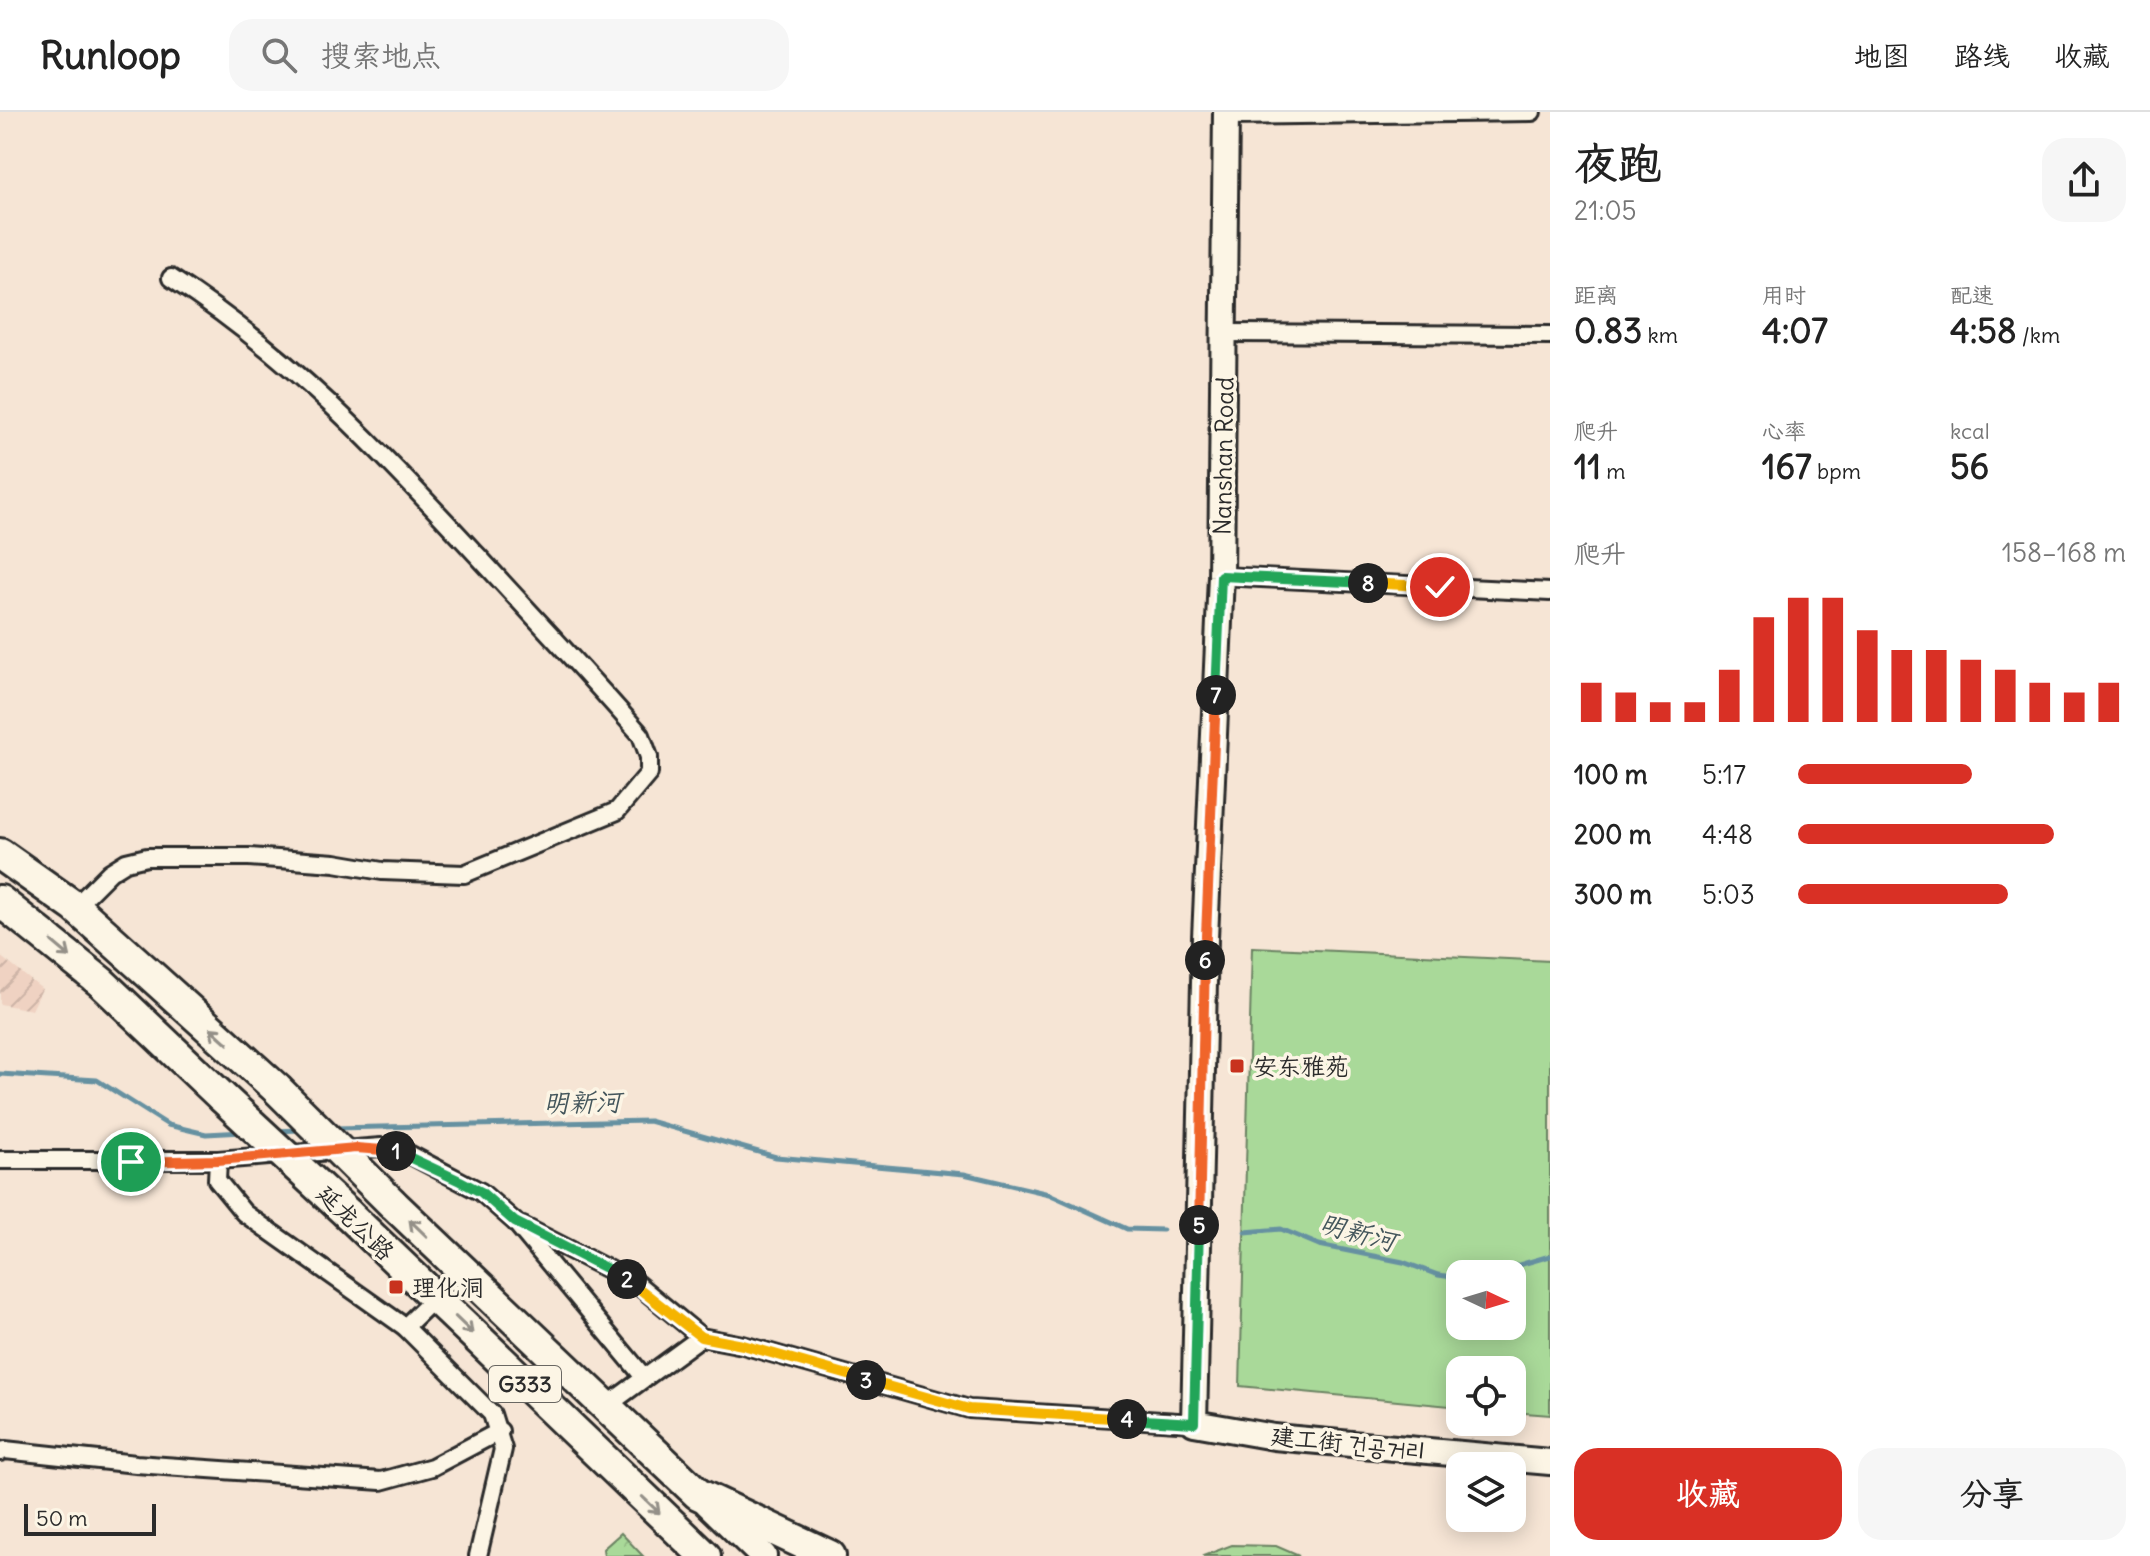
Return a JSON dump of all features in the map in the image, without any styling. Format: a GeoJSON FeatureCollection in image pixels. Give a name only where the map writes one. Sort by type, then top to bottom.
{"type":"FeatureCollection","features":[{"type":"Feature","properties":{"kind":"highway","name":"延龙公路"},"geometry":{"type":"LineString","coordinates":[[0,854],[75,907],[277,1089],[392,1203],[698,1494]]}},
{"type":"Feature","properties":{"kind":"highway","name":"延龙公路"},"geometry":{"type":"LineString","coordinates":[[0,901],[102,983],[704,1555]]}},
{"type":"Feature","properties":{"kind":"highway","name":"G333"},"geometry":{"type":"LineString","coordinates":[[698,1494],[830,1556]]}},
{"type":"Feature","properties":{"kind":"main road"},"geometry":{"type":"LineString","coordinates":[[698,1494],[763,1556]]}},
{"type":"Feature","properties":{"kind":"street"},"geometry":{"type":"LineString","coordinates":[[1226,114],[1532,112]]}},
{"type":"Feature","properties":{"kind":"street","name":"Nanshan Road"},"geometry":{"type":"LineString","coordinates":[[1194,1423],[1205,938],[1221,576],[1226,114]]}},
{"type":"Feature","properties":{"kind":"street"},"geometry":{"type":"LineString","coordinates":[[75,907],[110,872],[126,862],[147,857],[249,857],[335,863],[382,871],[464,874],[617,811],[649,773],[649,757],[641,735],[360,429],[213,305],[171,278]]}},
{"type":"Feature","properties":{"kind":"street"},"geometry":{"type":"LineString","coordinates":[[1226,333],[1550,335]]}},
{"type":"Feature","properties":{"kind":"street"},"geometry":{"type":"LineString","coordinates":[[1221,576],[1550,592]]}},
{"type":"Feature","properties":{"kind":"street"},"geometry":{"type":"LineString","coordinates":[[0,1160],[218,1160],[381,1147],[409,1154],[481,1192],[515,1222],[643,1376]]}},
{"type":"Feature","properties":{"kind":"street"},"geometry":{"type":"LineString","coordinates":[[218,1160],[217,1180],[244,1213],[405,1327],[476,1395],[500,1431],[501,1460],[478,1556]]}},
{"type":"Feature","properties":{"kind":"street"},"geometry":{"type":"LineString","coordinates":[[515,1222],[637,1284],[701,1337],[743,1345],[969,1409],[1194,1423]]}},
{"type":"Feature","properties":{"kind":"street"},"geometry":{"type":"LineString","coordinates":[[405,1327],[435,1298]]}},
{"type":"Feature","properties":{"kind":"street"},"geometry":{"type":"LineString","coordinates":[[605,1407],[643,1376],[701,1337]]}},
{"type":"Feature","properties":{"kind":"street","name":"建工街 건공거리"},"geometry":{"type":"LineString","coordinates":[[1194,1423],[1274,1437],[1550,1462]]}},
{"type":"Feature","properties":{"kind":"street"},"geometry":{"type":"LineString","coordinates":[[0,1452],[33,1452],[329,1480],[381,1481],[432,1467],[500,1431]]}},
{"type":"Feature","properties":{"kind":"shaded area"},"geometry":{"type":"Polygon","coordinates":[[[0,956],[42,989],[32,1010],[0,1004],[0,956]]]}},
{"type":"Feature","properties":{"kind":"green space"},"geometry":{"type":"Polygon","coordinates":[[[1252,947],[1550,961],[1550,1415],[1526,1413],[1526,1356],[1446,1356],[1446,1406],[1240,1386],[1252,947]]]}},
{"type":"Feature","properties":{"kind":"green space"},"geometry":{"type":"Polygon","coordinates":[[[621,1533],[643,1556],[604,1556],[603,1549],[621,1533]]]}},
{"type":"Feature","properties":{"kind":"green space"},"geometry":{"type":"Polygon","coordinates":[[[1232,1545],[1276,1546],[1299,1556],[1203,1556],[1232,1545]]]}},
{"type":"Feature","properties":{"kind":"waterway","name":"明新河"},"geometry":{"type":"LineString","coordinates":[[0,1074],[97,1080],[168,1125],[206,1134],[244,1132]]}},
{"type":"Feature","properties":{"kind":"waterway","name":"明新河"},"geometry":{"type":"LineString","coordinates":[[334,1128],[649,1121],[776,1157],[964,1174],[1049,1194],[1127,1229],[1163,1230]]}},
{"type":"Feature","properties":{"kind":"waterway","name":"明新河"},"geometry":{"type":"LineString","coordinates":[[274,1131],[300,1130]]}},
{"type":"Feature","properties":{"kind":"waterway","name":"明新河"},"geometry":{"type":"LineString","coordinates":[[1245,1232],[1281,1229],[1319,1245],[1403,1262],[1446,1276]]}},
{"type":"Feature","properties":{"kind":"waterway","name":"明新河"},"geometry":{"type":"LineString","coordinates":[[1526,1263],[1550,1256]]}},
{"type":"Feature","properties":{"kind":"place","name":"安东雅苑"},"geometry":{"type":"Point","coordinates":[1237,1066]}},
{"type":"Feature","properties":{"kind":"place","name":"理化洞"},"geometry":{"type":"Point","coordinates":[396,1287]}},
{"type":"Feature","properties":{"kind":"route"},"geometry":{"type":"LineString","coordinates":[[131,1162],[218,1160],[381,1147],[431,1164],[481,1192],[515,1222],[637,1284],[701,1337],[743,1345],[969,1409],[1194,1423],[1205,938],[1221,576],[1440,587]]}}]}
